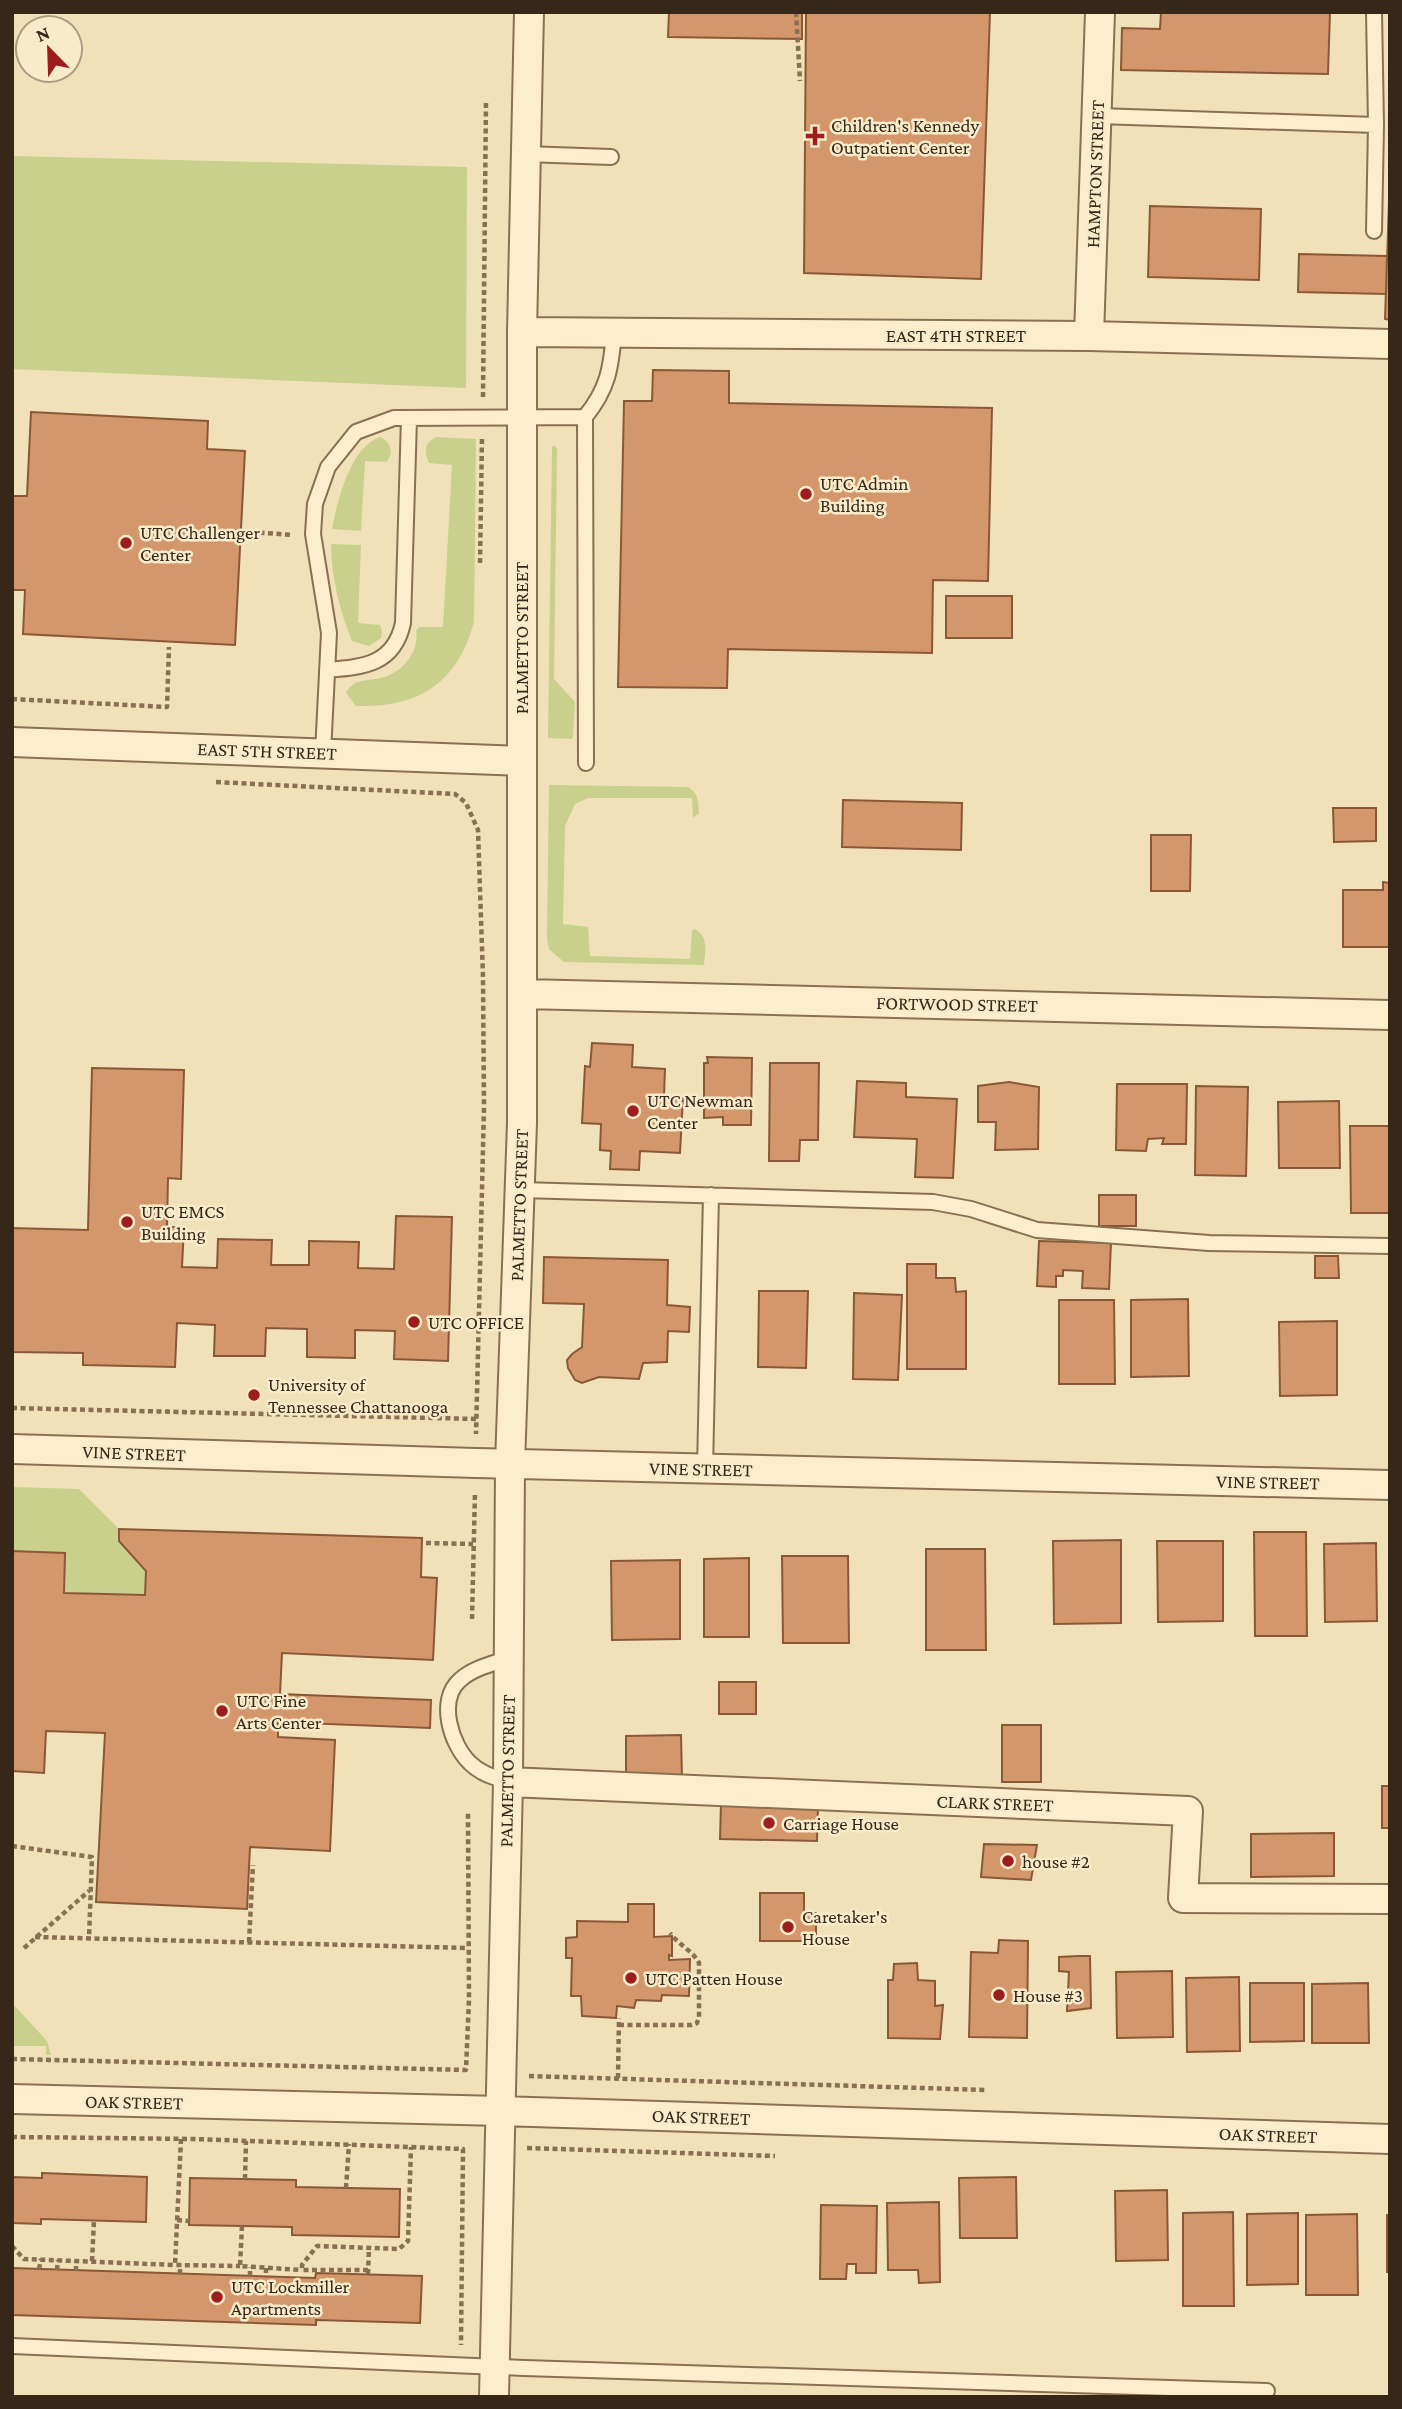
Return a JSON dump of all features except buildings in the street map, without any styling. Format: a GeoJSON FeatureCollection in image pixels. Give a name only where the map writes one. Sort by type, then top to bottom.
{"type":"FeatureCollection","features":[{"type":"Feature","properties":{"kind":"street","name":"PALMETTO STREET"},"geometry":{"type":"LineString","coordinates":[[494,2397],[508,1782],[510,1464],[521,1190],[524,994],[521,761],[522,332],[529,12]]}},
{"type":"Feature","properties":{"kind":"street","name":"HAMPTON STREET"},"geometry":{"type":"LineString","coordinates":[[1089,337],[1100,12]]}},
{"type":"Feature","properties":{"kind":"street","name":"EAST 4TH STREET"},"geometry":{"type":"LineString","coordinates":[[522,332],[1089,337],[1390,344]]}},
{"type":"Feature","properties":{"kind":"street","name":"EAST 5TH STREET"},"geometry":{"type":"LineString","coordinates":[[12,742],[521,761]]}},
{"type":"Feature","properties":{"kind":"street","name":"FORTWOOD STREET"},"geometry":{"type":"LineString","coordinates":[[524,994],[1390,1015]]}},
{"type":"Feature","properties":{"kind":"street","name":"VINE STREET"},"geometry":{"type":"LineString","coordinates":[[12,1449],[1390,1485]]}},
{"type":"Feature","properties":{"kind":"street","name":"CLARK STREET"},"geometry":{"type":"LineString","coordinates":[[508,1782],[1188,1811],[1183,1898],[1390,1899]]}},
{"type":"Feature","properties":{"kind":"street","name":"OAK STREET"},"geometry":{"type":"LineString","coordinates":[[12,2099],[501,2111],[1390,2139]]}},
{"type":"Feature","properties":{"kind":"lane"},"geometry":{"type":"LineString","coordinates":[[1374,12],[1374,231]]}},
{"type":"Feature","properties":{"kind":"lane"},"geometry":{"type":"LineString","coordinates":[[1098,116],[1376,125]]}},
{"type":"Feature","properties":{"kind":"lane"},"geometry":{"type":"LineString","coordinates":[[525,154],[611,156]]}},
{"type":"Feature","properties":{"kind":"lane"},"geometry":{"type":"LineString","coordinates":[[586,763],[585,417],[604,390],[611,367],[614,333]]}},
{"type":"Feature","properties":{"kind":"lane"},"geometry":{"type":"LineString","coordinates":[[323,754],[329,633],[313,534],[316,504],[328,467],[356,432],[394,418],[585,417]]}},
{"type":"Feature","properties":{"kind":"lane"},"geometry":{"type":"LineString","coordinates":[[327,670],[369,664],[384,657],[400,636],[403,623],[409,418]]}},
{"type":"Feature","properties":{"kind":"lane"},"geometry":{"type":"LineString","coordinates":[[521,1190],[933,1202],[971,1209],[1037,1230],[1182,1241],[1390,1247]]}},
{"type":"Feature","properties":{"kind":"lane"},"geometry":{"type":"LineString","coordinates":[[705,1469],[711,1195]]}},
{"type":"Feature","properties":{"kind":"lane"},"geometry":{"type":"LineString","coordinates":[[508,1782],[481,1773],[468,1762],[456,1744],[450,1728],[449,1709],[451,1693],[457,1682],[473,1670],[509,1658]]}},
{"type":"Feature","properties":{"kind":"lane"},"geometry":{"type":"LineString","coordinates":[[12,2346],[1063,2391],[1267,2391]]}},
{"type":"Feature","properties":{"kind":"path"},"geometry":{"type":"LineString","coordinates":[[796,12],[800,81]]}},
{"type":"Feature","properties":{"kind":"path"},"geometry":{"type":"LineString","coordinates":[[480,562],[486,100]]}},
{"type":"Feature","properties":{"kind":"path"},"geometry":{"type":"LineString","coordinates":[[251,532],[293,535]]}},
{"type":"Feature","properties":{"kind":"path"},"geometry":{"type":"LineString","coordinates":[[12,699],[167,706],[169,647]]}},
{"type":"Feature","properties":{"kind":"path"},"geometry":{"type":"LineString","coordinates":[[215,782],[455,794],[466,803],[478,830],[484,1107],[472,1619]]}},
{"type":"Feature","properties":{"kind":"path"},"geometry":{"type":"LineString","coordinates":[[12,1408],[512,1420]]}},
{"type":"Feature","properties":{"kind":"path"},"geometry":{"type":"LineString","coordinates":[[426,1543],[473,1544]]}},
{"type":"Feature","properties":{"kind":"path"},"geometry":{"type":"LineString","coordinates":[[12,2059],[466,2070],[468,1813]]}},
{"type":"Feature","properties":{"kind":"path"},"geometry":{"type":"LineString","coordinates":[[12,1846],[92,1857],[89,1938]]}},
{"type":"Feature","properties":{"kind":"path"},"geometry":{"type":"LineString","coordinates":[[249,1942],[253,1865]]}},
{"type":"Feature","properties":{"kind":"path"},"geometry":{"type":"LineString","coordinates":[[24,1948],[90,1890]]}},
{"type":"Feature","properties":{"kind":"path"},"geometry":{"type":"LineString","coordinates":[[619,2025],[697,2023],[699,1963],[670,1933]]}},
{"type":"Feature","properties":{"kind":"path"},"geometry":{"type":"LineString","coordinates":[[35,1937],[468,1948]]}},
{"type":"Feature","properties":{"kind":"path"},"geometry":{"type":"LineString","coordinates":[[618,2078],[619,2018]]}},
{"type":"Feature","properties":{"kind":"path"},"geometry":{"type":"LineString","coordinates":[[528,2076],[988,2090]]}},
{"type":"Feature","properties":{"kind":"path"},"geometry":{"type":"LineString","coordinates":[[12,2137],[181,2139],[463,2149],[461,2366]]}},
{"type":"Feature","properties":{"kind":"path"},"geometry":{"type":"LineString","coordinates":[[180,2274],[177,2220],[181,2139]]}},
{"type":"Feature","properties":{"kind":"path"},"geometry":{"type":"LineString","coordinates":[[245,2179],[246,2141]]}},
{"type":"Feature","properties":{"kind":"path"},"geometry":{"type":"LineString","coordinates":[[346,2188],[349,2144]]}},
{"type":"Feature","properties":{"kind":"path"},"geometry":{"type":"LineString","coordinates":[[302,2270],[302,2265],[317,2246],[399,2249],[408,2241],[411,2147]]}},
{"type":"Feature","properties":{"kind":"path"},"geometry":{"type":"LineString","coordinates":[[526,2148],[775,2156]]}},
{"type":"Feature","properties":{"kind":"path"},"geometry":{"type":"LineString","coordinates":[[92,2261],[94,2220]]}},
{"type":"Feature","properties":{"kind":"path"},"geometry":{"type":"LineString","coordinates":[[177,2220],[189,2221]]}},
{"type":"Feature","properties":{"kind":"path"},"geometry":{"type":"LineString","coordinates":[[240,2266],[242,2226]]}},
{"type":"Feature","properties":{"kind":"path"},"geometry":{"type":"LineString","coordinates":[[12,2246],[24,2259],[368,2272],[369,2248]]}},
{"type":"Feature","properties":{"kind":"path"},"geometry":{"type":"LineString","coordinates":[[39,2269],[41,2259]]}},
{"type":"Feature","properties":{"kind":"path"},"geometry":{"type":"LineString","coordinates":[[57,2270],[58,2260]]}},
{"type":"Feature","properties":{"kind":"path"},"geometry":{"type":"LineString","coordinates":[[76,2261],[76,2270]]}},
{"type":"Feature","properties":{"kind":"path"},"geometry":{"type":"LineString","coordinates":[[250,2267],[250,2276]]}},
{"type":"Feature","properties":{"kind":"path"},"geometry":{"type":"LineString","coordinates":[[266,2267],[266,2276]]}},
{"type":"Feature","properties":{"kind":"green space"},"geometry":{"type":"Polygon","coordinates":[[[12,156],[467,167],[466,388],[12,369],[12,156]]]}},
{"type":"Feature","properties":{"kind":"green space"},"geometry":{"type":"Polygon","coordinates":[[[380,437],[389,444],[391,451],[386,462],[365,461],[361,531],[332,529],[342,490],[353,463],[370,442],[380,437]]]}},
{"type":"Feature","properties":{"kind":"green space"},"geometry":{"type":"Polygon","coordinates":[[[436,437],[476,439],[474,622],[457,662],[432,688],[416,697],[398,702],[356,706],[346,693],[353,684],[391,674],[404,665],[413,653],[419,627],[443,627],[452,465],[429,463],[426,448],[436,437]]]}},
{"type":"Feature","properties":{"kind":"green space"},"geometry":{"type":"Polygon","coordinates":[[[554,445],[557,449],[554,679],[575,702],[571,739],[548,738],[554,445]]]}},
{"type":"Feature","properties":{"kind":"green space"},"geometry":{"type":"Polygon","coordinates":[[[331,544],[361,545],[358,623],[380,625],[382,631],[381,638],[369,646],[352,641],[334,581],[331,544]]]}},
{"type":"Feature","properties":{"kind":"green space"},"geometry":{"type":"Polygon","coordinates":[[[549,785],[688,787],[694,792],[699,813],[693,818],[692,798],[588,798],[575,804],[565,826],[563,924],[588,927],[590,956],[690,959],[692,931],[695,929],[704,940],[704,965],[564,962],[549,949],[549,785]]]}},
{"type":"Feature","properties":{"kind":"green space"},"geometry":{"type":"Polygon","coordinates":[[[12,1487],[79,1489],[119,1529],[119,1541],[146,1571],[145,1595],[64,1593],[65,1553],[12,1551],[12,1487]]]}},
{"type":"Feature","properties":{"kind":"green space"},"geometry":{"type":"Polygon","coordinates":[[[12,2003],[47,2041],[51,2055],[46,2055],[46,2046],[12,2046],[12,2003]]]}},
{"type":"Feature","properties":{"kind":"place","name":"Children's Kennedy Outpatient Center"},"geometry":{"type":"Point","coordinates":[815,136]}},
{"type":"Feature","properties":{"kind":"place","name":"UTC Admin Building"},"geometry":{"type":"Point","coordinates":[806,494]}},
{"type":"Feature","properties":{"kind":"place","name":"UTC Challenger Center"},"geometry":{"type":"Point","coordinates":[126,543]}},
{"type":"Feature","properties":{"kind":"place","name":"UTC Newman Center"},"geometry":{"type":"Point","coordinates":[633,1111]}},
{"type":"Feature","properties":{"kind":"place","name":"UTC EMCS Building"},"geometry":{"type":"Point","coordinates":[127,1222]}},
{"type":"Feature","properties":{"kind":"place","name":"UTC OFFICE"},"geometry":{"type":"Point","coordinates":[414,1322]}},
{"type":"Feature","properties":{"kind":"place","name":"University of Tennessee Chattanooga"},"geometry":{"type":"Point","coordinates":[254,1395]}},
{"type":"Feature","properties":{"kind":"place","name":"UTC Fine Arts Center"},"geometry":{"type":"Point","coordinates":[222,1711]}},
{"type":"Feature","properties":{"kind":"place","name":"Carriage House"},"geometry":{"type":"Point","coordinates":[769,1823]}},
{"type":"Feature","properties":{"kind":"place","name":"house #2"},"geometry":{"type":"Point","coordinates":[1008,1861]}},
{"type":"Feature","properties":{"kind":"place","name":"Caretaker's House"},"geometry":{"type":"Point","coordinates":[788,1927]}},
{"type":"Feature","properties":{"kind":"place","name":"UTC Patten House"},"geometry":{"type":"Point","coordinates":[631,1978]}},
{"type":"Feature","properties":{"kind":"place","name":"House #3"},"geometry":{"type":"Point","coordinates":[999,1995]}},
{"type":"Feature","properties":{"kind":"place","name":"UTC Lockmiller Apartments"},"geometry":{"type":"Point","coordinates":[217,2297]}}]}
